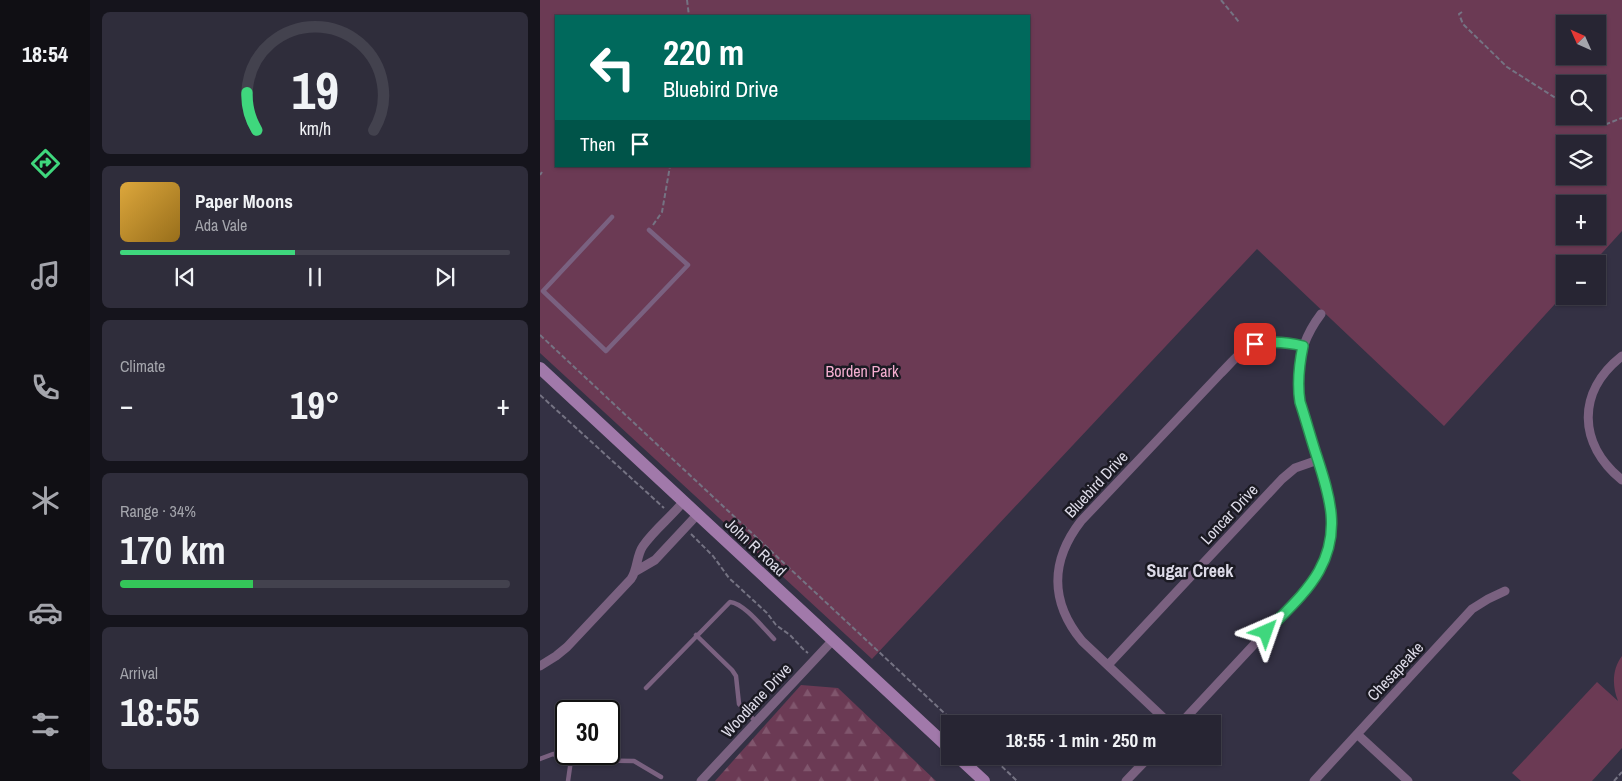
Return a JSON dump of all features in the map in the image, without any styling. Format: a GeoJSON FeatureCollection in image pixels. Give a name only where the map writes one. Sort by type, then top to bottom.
{"type":"FeatureCollection","features":[{"type":"Feature","properties":{"kind":"main road","name":"John R Road"},"geometry":{"type":"LineString","coordinates":[[540,368],[941,741]]}},
{"type":"Feature","properties":{"kind":"main road"},"geometry":{"type":"LineString","coordinates":[[967,765],[984,781]]}},
{"type":"Feature","properties":{"kind":"street"},"geometry":{"type":"LineString","coordinates":[[1188,715],[1303,592],[1318,572],[1329,548],[1332,523],[1328,492],[1298,390],[1299,366],[1303,346],[1310,330],[1321,314]]}},
{"type":"Feature","properties":{"kind":"street","name":"Bluebird Drive"},"geometry":{"type":"LineString","coordinates":[[1161,715],[1082,641],[1073,630],[1062,608],[1058,584],[1059,565],[1064,548],[1081,521],[1243,352],[1255,344],[1267,342],[1290,342],[1303,346]]}},
{"type":"Feature","properties":{"kind":"street"},"geometry":{"type":"LineString","coordinates":[[1622,356],[1599,382],[1589,407],[1588,423],[1591,438],[1597,451],[1622,480]]}},
{"type":"Feature","properties":{"kind":"street","name":"Loncar Drive"},"geometry":{"type":"LineString","coordinates":[[1108,665],[1282,479],[1296,468],[1318,460]]}},
{"type":"Feature","properties":{"kind":"street"},"geometry":{"type":"LineString","coordinates":[[636,571],[638,557],[643,547],[683,502]]}},
{"type":"Feature","properties":{"kind":"street"},"geometry":{"type":"LineString","coordinates":[[540,666],[567,647],[636,571],[655,560],[697,515]]}},
{"type":"Feature","properties":{"kind":"street","name":"Chesapeake"},"geometry":{"type":"LineString","coordinates":[[1314,781],[1472,609],[1505,591]]}},
{"type":"Feature","properties":{"kind":"street","name":"Woodlane Drive"},"geometry":{"type":"LineString","coordinates":[[701,781],[833,640]]}},
{"type":"Feature","properties":{"kind":"street"},"geometry":{"type":"LineString","coordinates":[[1357,734],[1408,781]]}},
{"type":"Feature","properties":{"kind":"street"},"geometry":{"type":"LineString","coordinates":[[1126,781],[1141,765]]}},
{"type":"Feature","properties":{"kind":"lane"},"geometry":{"type":"LineString","coordinates":[[612,217],[543,291],[606,351],[688,265],[650,230]]}},
{"type":"Feature","properties":{"kind":"lane"},"geometry":{"type":"LineString","coordinates":[[646,688],[730,602],[746,611],[774,639]]}},
{"type":"Feature","properties":{"kind":"lane"},"geometry":{"type":"LineString","coordinates":[[696,636],[732,670],[736,676],[739,704],[756,722]]}},
{"type":"Feature","properties":{"kind":"lane"},"geometry":{"type":"LineString","coordinates":[[540,759],[555,755]]}},
{"type":"Feature","properties":{"kind":"lane"},"geometry":{"type":"LineString","coordinates":[[620,761],[634,761],[661,776]]}},
{"type":"Feature","properties":{"kind":"lane"},"geometry":{"type":"LineString","coordinates":[[568,781],[570,765]]}},
{"type":"Feature","properties":{"kind":"path"},"geometry":{"type":"LineString","coordinates":[[687,0],[689,15]]}},
{"type":"Feature","properties":{"kind":"path"},"geometry":{"type":"LineString","coordinates":[[1221,0],[1239,22]]}},
{"type":"Feature","properties":{"kind":"path"},"geometry":{"type":"LineString","coordinates":[[1462,12],[1459,14],[1463,24],[1507,67],[1556,98]]}},
{"type":"Feature","properties":{"kind":"path"},"geometry":{"type":"LineString","coordinates":[[1606,124],[1622,118]]}},
{"type":"Feature","properties":{"kind":"path"},"geometry":{"type":"LineString","coordinates":[[650,230],[662,212],[670,167]]}},
{"type":"Feature","properties":{"kind":"path"},"geometry":{"type":"LineString","coordinates":[[540,335],[946,715]]}},
{"type":"Feature","properties":{"kind":"path"},"geometry":{"type":"LineString","coordinates":[[540,395],[664,509]]}},
{"type":"Feature","properties":{"kind":"path"},"geometry":{"type":"LineString","coordinates":[[692,535],[713,556],[729,578],[767,613],[776,625],[810,654]]}},
{"type":"Feature","properties":{"kind":"path"},"geometry":{"type":"LineString","coordinates":[[1000,765],[1017,781]]}},
{"type":"Feature","properties":{"kind":"path"},"geometry":{"type":"LineString","coordinates":[[1614,781],[1622,772]]}},
{"type":"Feature","properties":{"kind":"green space","name":"Borden Park"},"geometry":{"type":"Polygon","coordinates":[[[540,0],[1622,0],[1622,231],[1600,255],[1556,255],[1556,303],[1444,426],[1257,249],[872,659],[540,353],[540,0]]]}},
{"type":"Feature","properties":{"kind":"green space"},"geometry":{"type":"Polygon","coordinates":[[[1622,656],[1622,748],[1592,781],[1521,781],[1512,773],[1597,682],[1618,701],[1614,678],[1616,666],[1622,656]]]}},
{"type":"Feature","properties":{"kind":"green space"},"geometry":{"type":"Polygon","coordinates":[[[801,685],[838,688],[936,781],[715,781],[801,685]]]}},
{"type":"Feature","properties":{"kind":"district","name":"Sugar Creek"},"geometry":{"type":"Point","coordinates":[1190,570]}},
{"type":"Feature","properties":{"kind":"route"},"geometry":{"type":"LineString","coordinates":[[1255,344],[1290,342],[1303,346],[1299,366],[1298,390],[1328,492],[1332,523],[1329,548],[1318,572],[1303,592],[1266,632]]}}]}
